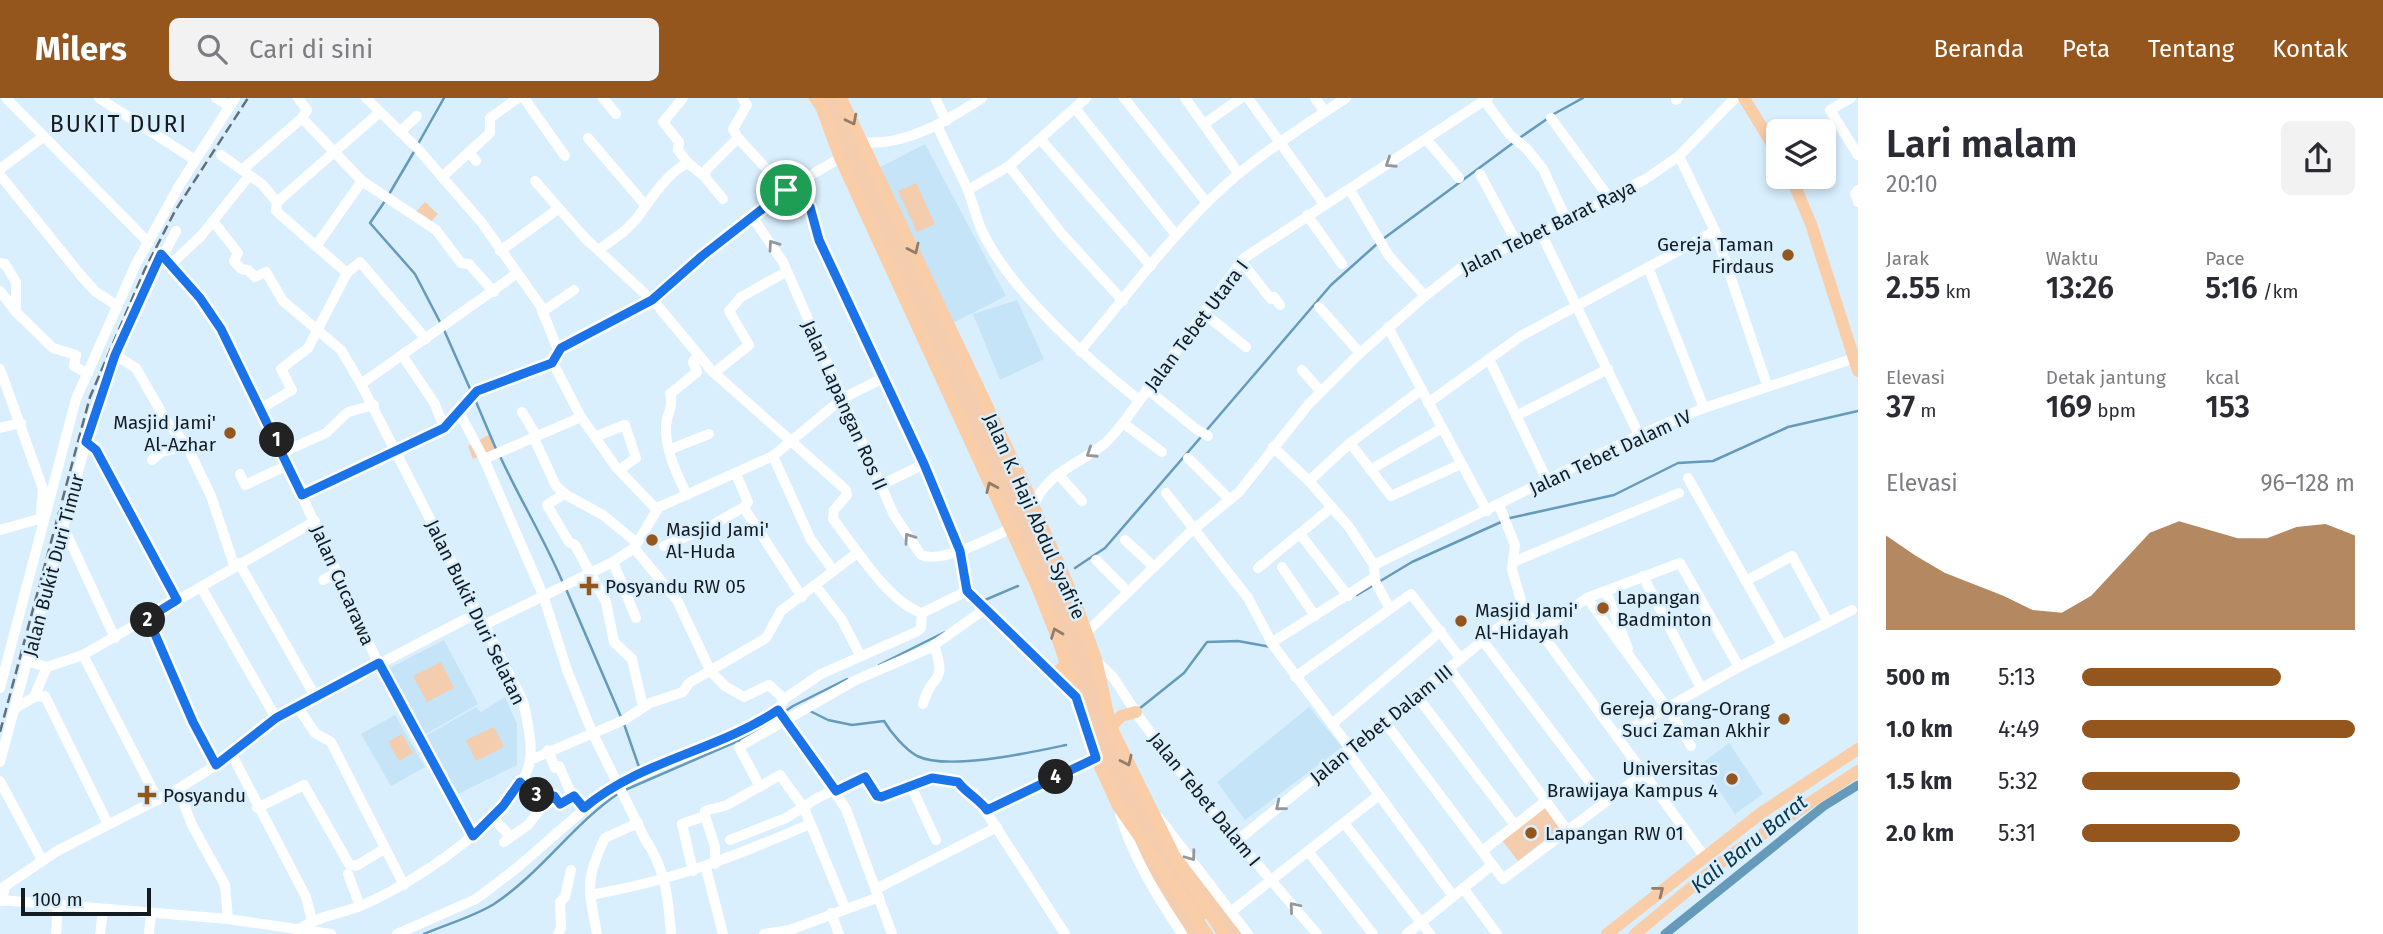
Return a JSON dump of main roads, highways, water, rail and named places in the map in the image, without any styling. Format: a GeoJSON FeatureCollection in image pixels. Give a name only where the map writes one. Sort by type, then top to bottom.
{"type":"FeatureCollection","features":[{"type":"Feature","properties":{"kind":"main road","name":"Jalan K. Haji Abdul Syafi'ie"},"geometry":{"type":"LineString","coordinates":[[808,98],[826,125]]}},
{"type":"Feature","properties":{"kind":"main road","name":"Jalan K. Haji Abdul Syafi'ie"},"geometry":{"type":"LineString","coordinates":[[818,98],[840,158],[1038,589],[1067,664],[1094,752],[1118,806],[1207,934]]}},
{"type":"Feature","properties":{"kind":"main road","name":"Jalan K. Haji Abdul Syafi'ie"},"geometry":{"type":"LineString","coordinates":[[841,98],[1066,581],[1097,662],[1111,727],[1178,863],[1223,934]]}},
{"type":"Feature","properties":{"kind":"main road"},"geometry":{"type":"LineString","coordinates":[[1744,98],[1766,134]]}},
{"type":"Feature","properties":{"kind":"main road"},"geometry":{"type":"LineString","coordinates":[[1796,189],[1811,224],[1857,362]]}},
{"type":"Feature","properties":{"kind":"main road"},"geometry":{"type":"LineString","coordinates":[[1053,675],[1067,664]]}},
{"type":"Feature","properties":{"kind":"main road"},"geometry":{"type":"LineString","coordinates":[[1111,727],[1121,716],[1136,712]]}},
{"type":"Feature","properties":{"kind":"main road"},"geometry":{"type":"LineString","coordinates":[[1606,934],[1704,856],[1858,750]]}},
{"type":"Feature","properties":{"kind":"main road"},"geometry":{"type":"LineString","coordinates":[[1635,934],[1728,857],[1858,771]]}},
{"type":"Feature","properties":{"kind":"main road"},"geometry":{"type":"LineString","coordinates":[[1814,779],[1823,793]]}},
{"type":"Feature","properties":{"kind":"waterway"},"geometry":{"type":"LineString","coordinates":[[418,144],[444,98]]}},
{"type":"Feature","properties":{"kind":"waterway"},"geometry":{"type":"LineString","coordinates":[[1552,115],[1583,98]]}},
{"type":"Feature","properties":{"kind":"waterway"},"geometry":{"type":"LineString","coordinates":[[1518,139],[1547,119]]}},
{"type":"Feature","properties":{"kind":"waterway"},"geometry":{"type":"LineString","coordinates":[[1383,239],[1513,143]]}},
{"type":"Feature","properties":{"kind":"waterway"},"geometry":{"type":"LineString","coordinates":[[388,196],[415,150]]}},
{"type":"Feature","properties":{"kind":"waterway"},"geometry":{"type":"LineString","coordinates":[[385,201],[370,223],[415,274],[441,324]]}},
{"type":"Feature","properties":{"kind":"waterway"},"geometry":{"type":"LineString","coordinates":[[1205,432],[1331,285],[1378,243]]}},
{"type":"Feature","properties":{"kind":"waterway"},"geometry":{"type":"LineString","coordinates":[[444,330],[471,391]]}},
{"type":"Feature","properties":{"kind":"waterway"},"geometry":{"type":"LineString","coordinates":[[474,397],[496,449]]}},
{"type":"Feature","properties":{"kind":"waterway"},"geometry":{"type":"LineString","coordinates":[[1357,595],[1412,562],[1510,518],[1614,495],[1678,463],[1713,461],[1788,427],[1858,411]]}},
{"type":"Feature","properties":{"kind":"waterway"},"geometry":{"type":"LineString","coordinates":[[1075,568],[1105,548],[1201,437]]}},
{"type":"Feature","properties":{"kind":"waterway"},"geometry":{"type":"LineString","coordinates":[[499,454],[563,583]]}},
{"type":"Feature","properties":{"kind":"waterway"},"geometry":{"type":"LineString","coordinates":[[985,600],[1018,586]]}},
{"type":"Feature","properties":{"kind":"waterway"},"geometry":{"type":"LineString","coordinates":[[566,589],[621,717]]}},
{"type":"Feature","properties":{"kind":"waterway"},"geometry":{"type":"LineString","coordinates":[[879,665],[945,632]]}},
{"type":"Feature","properties":{"kind":"waterway"},"geometry":{"type":"LineString","coordinates":[[1139,709],[1184,673],[1207,642],[1238,641],[1271,647]]}},
{"type":"Feature","properties":{"kind":"waterway"},"geometry":{"type":"LineString","coordinates":[[625,790],[745,738],[793,706],[847,679]]}},
{"type":"Feature","properties":{"kind":"waterway"},"geometry":{"type":"LineString","coordinates":[[808,710],[828,720],[852,725],[884,721],[894,736],[908,749],[917,756],[931,760],[949,762],[991,759],[1066,745]]}},
{"type":"Feature","properties":{"kind":"waterway"},"geometry":{"type":"LineString","coordinates":[[624,724],[639,767]]}},
{"type":"Feature","properties":{"kind":"waterway","name":"Kali Baru Barat"},"geometry":{"type":"LineString","coordinates":[[1665,934],[1824,806],[1858,785]]}},
{"type":"Feature","properties":{"kind":"waterway"},"geometry":{"type":"LineString","coordinates":[[424,934],[486,909],[511,892],[602,805],[619,793]]}},
{"type":"Feature","properties":{"kind":"railway"},"geometry":{"type":"LineString","coordinates":[[0,732],[90,397],[145,269],[175,211],[248,98]]}},
{"type":"Feature","properties":{"kind":"place","name":"Gereja Taman Firdaus"},"geometry":{"type":"Point","coordinates":[1788,255]}},
{"type":"Feature","properties":{"kind":"place","name":"Masjid Jami' Al-Azhar"},"geometry":{"type":"Point","coordinates":[230,433]}},
{"type":"Feature","properties":{"kind":"place","name":"Masjid Jami' Al-Huda"},"geometry":{"type":"Point","coordinates":[652,540]}},
{"type":"Feature","properties":{"kind":"place","name":"Posyandu RW 05"},"geometry":{"type":"Point","coordinates":[589,586]}},
{"type":"Feature","properties":{"kind":"place","name":"Lapangan Badminton"},"geometry":{"type":"Point","coordinates":[1603,608]}},
{"type":"Feature","properties":{"kind":"place","name":"Masjid Jami' Al-Hidayah"},"geometry":{"type":"Point","coordinates":[1461,621]}},
{"type":"Feature","properties":{"kind":"place","name":"Gereja Orang-Orang Suci Zaman Akhir"},"geometry":{"type":"Point","coordinates":[1784,719]}},
{"type":"Feature","properties":{"kind":"place","name":"Universitas Brawijaya Kampus 4"},"geometry":{"type":"Point","coordinates":[1732,779]}},
{"type":"Feature","properties":{"kind":"place","name":"Posyandu"},"geometry":{"type":"Point","coordinates":[147,795]}},
{"type":"Feature","properties":{"kind":"place","name":"Lapangan RW 01"},"geometry":{"type":"Point","coordinates":[1531,833]}},
{"type":"Feature","properties":{"kind":"district","name":"BUKIT DURI"},"geometry":{"type":"Point","coordinates":[119,124]}}]}
